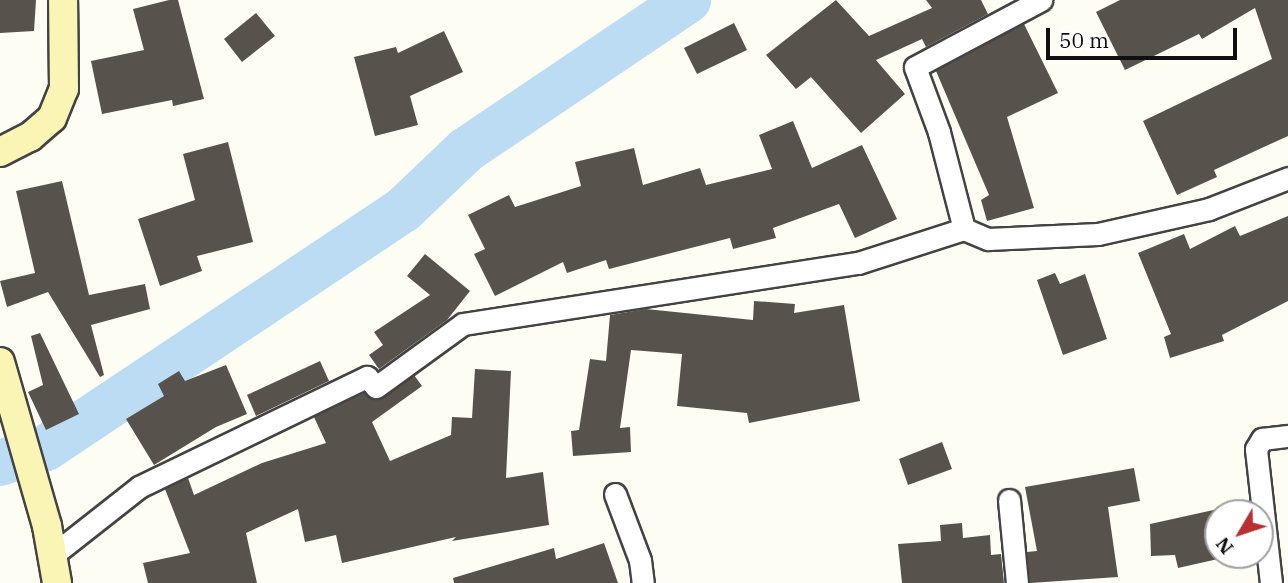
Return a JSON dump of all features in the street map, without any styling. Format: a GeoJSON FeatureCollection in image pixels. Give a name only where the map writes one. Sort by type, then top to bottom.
{"type":"FeatureCollection","features":[{"type":"Feature","properties":{"kind":"street"},"geometry":{"type":"LineString","coordinates":[[0,152],[30,137],[52,118],[64,89],[63,0]]}},
{"type":"Feature","properties":{"kind":"street"},"geometry":{"type":"LineString","coordinates":[[964,229],[939,132],[915,67],[1041,0]]}},
{"type":"Feature","properties":{"kind":"street"},"geometry":{"type":"LineString","coordinates":[[54,554],[139,487],[367,377],[376,387],[463,324],[858,263],[964,229],[988,239],[1098,234],[1209,209],[1288,178]]}},
{"type":"Feature","properties":{"kind":"street"},"geometry":{"type":"LineString","coordinates":[[0,362],[47,526],[57,583]]}},
{"type":"Feature","properties":{"kind":"street"},"geometry":{"type":"LineString","coordinates":[[1270,583],[1256,449],[1262,439],[1288,436]]}},
{"type":"Feature","properties":{"kind":"street"},"geometry":{"type":"LineString","coordinates":[[615,494],[640,560],[643,583]]}},
{"type":"Feature","properties":{"kind":"street"},"geometry":{"type":"LineString","coordinates":[[1009,500],[1017,583]]}},
{"type":"Feature","properties":{"kind":"building"},"geometry":{"type":"Polygon","coordinates":[[[0,0],[36,0],[34,31],[0,33],[0,0]]]}},
{"type":"Feature","properties":{"kind":"building"},"geometry":{"type":"Polygon","coordinates":[[[178,0],[204,99],[173,106],[172,100],[102,114],[91,61],[144,50],[133,9],[178,0]]]}},
{"type":"Feature","properties":{"kind":"building"},"geometry":{"type":"Polygon","coordinates":[[[836,0],[869,36],[932,8],[926,0],[981,0],[988,14],[926,47],[922,39],[876,60],[905,94],[861,133],[811,77],[796,89],[766,55],[836,0]]]}},
{"type":"Feature","properties":{"kind":"building"},"geometry":{"type":"Polygon","coordinates":[[[1120,0],[1288,0],[1288,136],[1214,170],[1217,177],[1177,195],[1143,121],[1272,59],[1255,8],[1202,39],[1199,34],[1125,70],[1096,12],[1120,0]]]}},
{"type":"Feature","properties":{"kind":"building"},"geometry":{"type":"Polygon","coordinates":[[[256,13],[275,36],[242,62],[224,39],[256,13]]]}},
{"type":"Feature","properties":{"kind":"building"},"geometry":{"type":"Polygon","coordinates":[[[734,23],[747,50],[697,74],[684,48],[734,23]]]}},
{"type":"Feature","properties":{"kind":"building"},"geometry":{"type":"Polygon","coordinates":[[[1024,24],[1058,93],[1007,117],[1034,208],[987,221],[981,200],[989,195],[936,71],[1024,24]]]}},
{"type":"Feature","properties":{"kind":"building"},"geometry":{"type":"Polygon","coordinates":[[[444,31],[463,72],[410,96],[418,125],[375,136],[354,57],[396,47],[398,53],[444,31]]]}},
{"type":"Feature","properties":{"kind":"building"},"geometry":{"type":"Polygon","coordinates":[[[793,121],[812,168],[862,145],[897,219],[855,238],[839,204],[773,228],[776,238],[733,249],[730,238],[609,269],[606,260],[567,273],[563,262],[495,296],[474,254],[485,249],[468,215],[509,195],[515,207],[581,186],[575,162],[634,148],[643,185],[700,168],[706,185],[772,169],[759,135],[793,121]]]}},
{"type":"Feature","properties":{"kind":"building"},"geometry":{"type":"Polygon","coordinates":[[[228,142],[253,242],[197,256],[202,271],[160,286],[138,219],[195,200],[183,154],[228,142]]]}},
{"type":"Feature","properties":{"kind":"building"},"geometry":{"type":"Polygon","coordinates":[[[62,181],[89,295],[145,284],[150,309],[91,325],[104,375],[100,377],[48,292],[7,307],[0,281],[35,273],[16,191],[62,181]]]}},
{"type":"Feature","properties":{"kind":"building"},"geometry":{"type":"Polygon","coordinates":[[[1288,216],[1288,301],[1222,335],[1224,341],[1170,358],[1164,337],[1171,334],[1138,253],[1184,234],[1190,249],[1235,226],[1240,236],[1288,216]]]}},
{"type":"Feature","properties":{"kind":"building"},"geometry":{"type":"Polygon","coordinates":[[[425,254],[470,291],[447,320],[379,369],[369,355],[383,345],[374,332],[430,295],[407,276],[425,254]]]}},
{"type":"Feature","properties":{"kind":"building"},"geometry":{"type":"Polygon","coordinates":[[[1055,273],[1060,284],[1085,274],[1107,339],[1063,355],[1037,280],[1055,273]]]}},
{"type":"Feature","properties":{"kind":"building"},"geometry":{"type":"Polygon","coordinates":[[[754,301],[795,304],[794,313],[844,305],[860,401],[749,423],[747,413],[677,406],[682,354],[631,350],[620,428],[630,427],[631,452],[573,456],[571,431],[579,430],[590,359],[606,361],[610,315],[646,309],[753,320],[754,301]]]}},
{"type":"Feature","properties":{"kind":"building"},"geometry":{"type":"Polygon","coordinates":[[[40,333],[79,414],[46,430],[28,392],[43,385],[31,336],[40,333]]]}},
{"type":"Feature","properties":{"kind":"building"},"geometry":{"type":"Polygon","coordinates":[[[320,361],[329,381],[256,416],[247,395],[320,361]]]}},
{"type":"Feature","properties":{"kind":"building"},"geometry":{"type":"Polygon","coordinates":[[[226,365],[247,414],[216,427],[154,465],[126,419],[164,396],[158,384],[179,371],[185,381],[226,365]]]}},
{"type":"Feature","properties":{"kind":"building"},"geometry":{"type":"Polygon","coordinates":[[[475,369],[511,371],[506,478],[543,472],[549,525],[452,541],[456,537],[342,563],[336,535],[305,542],[298,509],[246,533],[257,583],[148,583],[143,563],[190,553],[165,489],[188,478],[194,495],[262,463],[326,443],[314,417],[364,393],[372,399],[383,398],[414,375],[422,386],[372,422],[390,461],[451,435],[452,417],[472,418],[475,369]]]}},
{"type":"Feature","properties":{"kind":"building"},"geometry":{"type":"Polygon","coordinates":[[[942,442],[952,469],[908,485],[899,459],[942,442]]]}},
{"type":"Feature","properties":{"kind":"building"},"geometry":{"type":"Polygon","coordinates":[[[1134,468],[1140,501],[1108,507],[1118,577],[1030,583],[1027,552],[1037,551],[1025,487],[1134,468]]]}},
{"type":"Feature","properties":{"kind":"building"},"geometry":{"type":"Polygon","coordinates":[[[1204,512],[1204,562],[1178,568],[1175,555],[1151,556],[1150,524],[1204,512]]]}},
{"type":"Feature","properties":{"kind":"building"},"geometry":{"type":"Polygon","coordinates":[[[962,523],[963,538],[990,535],[991,555],[1001,554],[1004,583],[902,583],[898,544],[941,541],[940,525],[962,523]]]}},
{"type":"Feature","properties":{"kind":"building"},"geometry":{"type":"Polygon","coordinates":[[[604,543],[618,583],[454,583],[453,578],[554,548],[556,559],[604,543]]]}},
{"type":"Feature","properties":{"kind":"waterway"},"geometry":{"type":"LineString","coordinates":[[0,463],[46,448],[403,210],[466,150],[688,0]]}}]}
